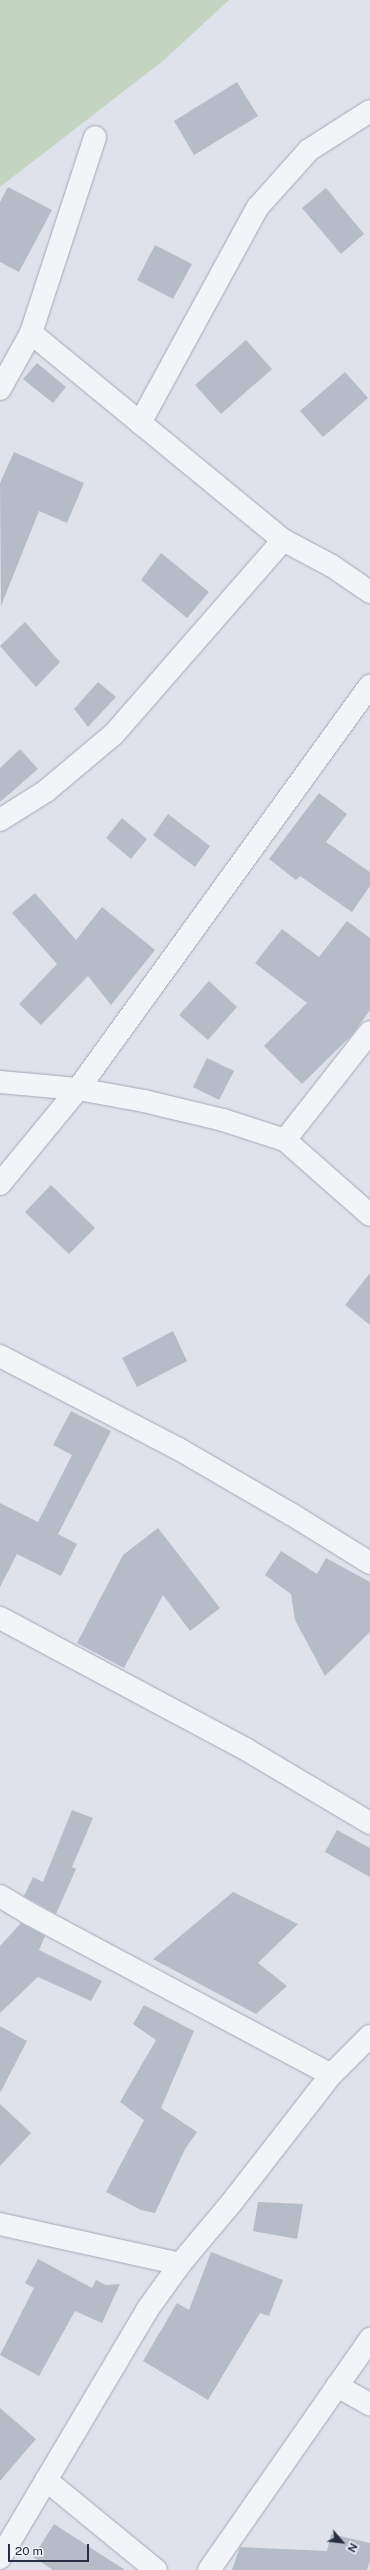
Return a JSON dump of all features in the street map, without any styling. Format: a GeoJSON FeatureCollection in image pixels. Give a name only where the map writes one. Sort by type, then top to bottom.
{"type":"FeatureCollection","features":[{"type":"Feature","properties":{"kind":"street"},"geometry":{"type":"LineString","coordinates":[[140,423],[258,206],[309,150],[370,111]]}},
{"type":"Feature","properties":{"kind":"street"},"geometry":{"type":"LineString","coordinates":[[0,389],[31,333],[96,137]]}},
{"type":"Feature","properties":{"kind":"street"},"geometry":{"type":"LineString","coordinates":[[31,333],[283,540],[332,566],[370,592]]}},
{"type":"Feature","properties":{"kind":"street"},"geometry":{"type":"LineString","coordinates":[[0,820],[46,791],[114,734],[283,540]]}},
{"type":"Feature","properties":{"kind":"street"},"geometry":{"type":"LineString","coordinates":[[0,1184],[78,1089],[370,686]]}},
{"type":"Feature","properties":{"kind":"street"},"geometry":{"type":"LineString","coordinates":[[285,1140],[370,1032]]}},
{"type":"Feature","properties":{"kind":"street"},"geometry":{"type":"LineString","coordinates":[[0,1082],[78,1089],[144,1101],[223,1120],[285,1140],[370,1215]]}},
{"type":"Feature","properties":{"kind":"street"},"geometry":{"type":"LineString","coordinates":[[0,1356],[184,1452],[370,1563]]}},
{"type":"Feature","properties":{"kind":"street"},"geometry":{"type":"LineString","coordinates":[[0,1618],[247,1750],[370,1823]]}},
{"type":"Feature","properties":{"kind":"street"},"geometry":{"type":"LineString","coordinates":[[0,1896],[30,1914],[331,2075]]}},
{"type":"Feature","properties":{"kind":"street"},"geometry":{"type":"LineString","coordinates":[[0,2558],[147,2310],[180,2264],[232,2202],[331,2075],[370,2036]]}},
{"type":"Feature","properties":{"kind":"street"},"geometry":{"type":"LineString","coordinates":[[2,2227],[180,2264]]}},
{"type":"Feature","properties":{"kind":"street"},"geometry":{"type":"LineString","coordinates":[[209,2570],[370,2338]]}},
{"type":"Feature","properties":{"kind":"street"},"geometry":{"type":"LineString","coordinates":[[337,2386],[370,2404]]}},
{"type":"Feature","properties":{"kind":"street"},"geometry":{"type":"LineString","coordinates":[[46,2480],[156,2570]]}},
{"type":"Feature","properties":{"kind":"green space"},"geometry":{"type":"Polygon","coordinates":[[[0,0],[229,0],[164,60],[0,187],[0,0]]]}},
{"type":"Feature","properties":{"kind":"building"},"geometry":{"type":"Polygon","coordinates":[[[237,82],[258,116],[194,155],[174,121],[237,82]]]}},
{"type":"Feature","properties":{"kind":"building"},"geometry":{"type":"Polygon","coordinates":[[[8,187],[52,210],[19,272],[0,262],[0,202],[8,187]]]}},
{"type":"Feature","properties":{"kind":"building"},"geometry":{"type":"Polygon","coordinates":[[[326,188],[364,234],[341,254],[302,208],[326,188]]]}},
{"type":"Feature","properties":{"kind":"building"},"geometry":{"type":"Polygon","coordinates":[[[155,245],[192,264],[173,299],[137,280],[155,245]]]}},
{"type":"Feature","properties":{"kind":"building"},"geometry":{"type":"Polygon","coordinates":[[[246,340],[272,369],[221,414],[195,385],[246,340]]]}},
{"type":"Feature","properties":{"kind":"building"},"geometry":{"type":"Polygon","coordinates":[[[37,363],[66,387],[53,403],[23,379],[37,363]]]}},
{"type":"Feature","properties":{"kind":"building"},"geometry":{"type":"Polygon","coordinates":[[[345,372],[368,398],[323,437],[300,411],[345,372]]]}},
{"type":"Feature","properties":{"kind":"building"},"geometry":{"type":"Polygon","coordinates":[[[14,452],[84,483],[67,523],[39,511],[1,606],[0,483],[14,452]]]}},
{"type":"Feature","properties":{"kind":"building"},"geometry":{"type":"Polygon","coordinates":[[[161,553],[209,592],[187,618],[141,580],[161,553]]]}},
{"type":"Feature","properties":{"kind":"building"},"geometry":{"type":"Polygon","coordinates":[[[25,622],[60,662],[36,687],[0,646],[25,622]]]}},
{"type":"Feature","properties":{"kind":"building"},"geometry":{"type":"Polygon","coordinates":[[[98,682],[116,697],[88,727],[74,709],[98,682]]]}},
{"type":"Feature","properties":{"kind":"building"},"geometry":{"type":"Polygon","coordinates":[[[20,749],[38,769],[0,802],[0,768],[20,749]]]}},
{"type":"Feature","properties":{"kind":"building"},"geometry":{"type":"Polygon","coordinates":[[[319,793],[347,814],[326,842],[370,872],[370,886],[352,912],[300,876],[296,880],[269,859],[319,793]]]}},
{"type":"Feature","properties":{"kind":"building"},"geometry":{"type":"Polygon","coordinates":[[[168,814],[210,846],[195,867],[153,835],[168,814]]]}},
{"type":"Feature","properties":{"kind":"building"},"geometry":{"type":"Polygon","coordinates":[[[122,818],[147,839],[131,859],[106,838],[122,818]]]}},
{"type":"Feature","properties":{"kind":"building"},"geometry":{"type":"Polygon","coordinates":[[[35,893],[76,940],[102,907],[155,950],[111,1005],[88,976],[41,1025],[19,1004],[57,964],[12,913],[35,893]]]}},
{"type":"Feature","properties":{"kind":"building"},"geometry":{"type":"Polygon","coordinates":[[[347,921],[370,938],[370,1010],[352,1035],[302,1084],[264,1046],[307,1003],[255,963],[282,929],[319,957],[347,921]]]}},
{"type":"Feature","properties":{"kind":"building"},"geometry":{"type":"Polygon","coordinates":[[[209,981],[237,1007],[208,1040],[179,1015],[209,981]]]}},
{"type":"Feature","properties":{"kind":"building"},"geometry":{"type":"Polygon","coordinates":[[[207,1058],[234,1071],[219,1100],[193,1087],[207,1058]]]}},
{"type":"Feature","properties":{"kind":"building"},"geometry":{"type":"Polygon","coordinates":[[[51,1185],[95,1228],[69,1254],[25,1212],[51,1185]]]}},
{"type":"Feature","properties":{"kind":"building"},"geometry":{"type":"Polygon","coordinates":[[[370,1273],[370,1325],[345,1305],[370,1273]]]}},
{"type":"Feature","properties":{"kind":"building"},"geometry":{"type":"Polygon","coordinates":[[[173,1331],[187,1361],[137,1387],[122,1358],[173,1331]]]}},
{"type":"Feature","properties":{"kind":"building"},"geometry":{"type":"Polygon","coordinates":[[[71,1411],[111,1431],[58,1534],[77,1544],[61,1576],[17,1554],[0,1587],[0,1503],[38,1522],[72,1455],[53,1445],[71,1411]]]}},
{"type":"Feature","properties":{"kind":"building"},"geometry":{"type":"Polygon","coordinates":[[[158,1528],[220,1608],[190,1631],[163,1595],[124,1668],[77,1643],[123,1555],[158,1528]]]}},
{"type":"Feature","properties":{"kind":"building"},"geometry":{"type":"Polygon","coordinates":[[[281,1551],[317,1574],[326,1558],[370,1582],[370,1632],[325,1676],[295,1620],[291,1594],[265,1575],[281,1551]]]}},
{"type":"Feature","properties":{"kind":"building"},"geometry":{"type":"Polygon","coordinates":[[[72,1810],[93,1818],[72,1867],[76,1869],[56,1914],[24,1896],[33,1877],[43,1882],[72,1810]]]}},
{"type":"Feature","properties":{"kind":"building"},"geometry":{"type":"Polygon","coordinates":[[[337,1830],[370,1848],[370,1877],[325,1852],[337,1830]]]}},
{"type":"Feature","properties":{"kind":"building"},"geometry":{"type":"Polygon","coordinates":[[[233,1892],[298,1924],[258,1963],[287,1986],[256,2014],[153,1959],[233,1892]]]}},
{"type":"Feature","properties":{"kind":"building"},"geometry":{"type":"Polygon","coordinates":[[[21,1923],[45,1936],[39,1950],[102,1981],[91,2001],[38,1977],[0,2013],[0,1946],[21,1923]]]}},
{"type":"Feature","properties":{"kind":"building"},"geometry":{"type":"Polygon","coordinates":[[[144,2005],[194,2031],[161,2108],[197,2132],[185,2149],[155,2213],[141,2210],[106,2192],[144,2120],[120,2102],[156,2040],[133,2024],[144,2005]]]}},
{"type":"Feature","properties":{"kind":"building"},"geometry":{"type":"Polygon","coordinates":[[[0,2026],[27,2041],[0,2093],[0,2026]]]}},
{"type":"Feature","properties":{"kind":"building"},"geometry":{"type":"Polygon","coordinates":[[[0,2104],[31,2133],[0,2166],[0,2104]]]}},
{"type":"Feature","properties":{"kind":"building"},"geometry":{"type":"Polygon","coordinates":[[[258,2202],[303,2204],[297,2239],[253,2231],[258,2202]]]}},
{"type":"Feature","properties":{"kind":"building"},"geometry":{"type":"Polygon","coordinates":[[[211,2252],[283,2280],[269,2316],[260,2313],[208,2400],[143,2361],[177,2303],[189,2310],[211,2252]]]}},
{"type":"Feature","properties":{"kind":"building"},"geometry":{"type":"Polygon","coordinates":[[[38,2259],[92,2288],[96,2280],[106,2285],[120,2284],[102,2323],[75,2311],[39,2376],[0,2355],[34,2288],[25,2283],[38,2259]]]}},
{"type":"Feature","properties":{"kind":"building"},"geometry":{"type":"Polygon","coordinates":[[[0,2408],[36,2439],[0,2481],[0,2408]]]}},
{"type":"Feature","properties":{"kind":"building"},"geometry":{"type":"Polygon","coordinates":[[[54,2524],[125,2570],[53,2570],[33,2557],[54,2524]]]}},
{"type":"Feature","properties":{"kind":"building"},"geometry":{"type":"Polygon","coordinates":[[[331,2534],[370,2543],[370,2561],[367,2570],[232,2570],[240,2547],[327,2551],[331,2534]]]}}]}
